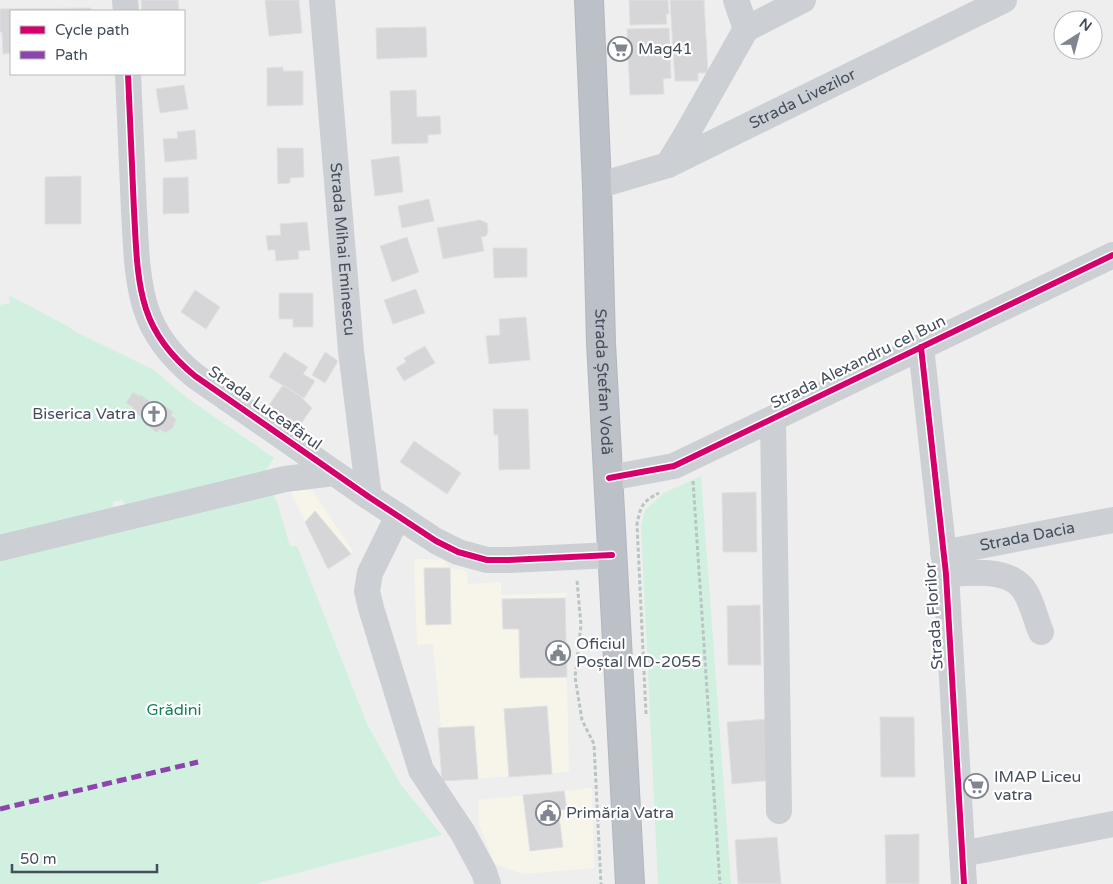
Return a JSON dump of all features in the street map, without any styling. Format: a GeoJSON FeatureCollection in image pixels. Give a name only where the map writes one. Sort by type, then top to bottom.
{"type":"FeatureCollection","features":[{"type":"Feature","properties":{"kind":"highway","name":"Strada Ștefan Vodă"},"geometry":{"type":"LineString","coordinates":[[589,0],[601,343],[630,884]]}},
{"type":"Feature","properties":{"kind":"street","name":"Strada Mihai Eminescu"},"geometry":{"type":"LineString","coordinates":[[322,0],[351,351],[369,497]]}},
{"type":"Feature","properties":{"kind":"street"},"geometry":{"type":"LineString","coordinates":[[736,0],[746,29]]}},
{"type":"Feature","properties":{"kind":"street"},"geometry":{"type":"LineString","coordinates":[[668,165],[690,130],[746,29],[802,0]]}},
{"type":"Feature","properties":{"kind":"street","name":"Strada Livezilor"},"geometry":{"type":"LineString","coordinates":[[597,186],[668,165],[1004,0]]}},
{"type":"Feature","properties":{"kind":"street","name":"Strada Luceafărul"},"geometry":{"type":"LineString","coordinates":[[128,75],[136,251],[141,288],[146,310],[156,332],[180,364],[369,497],[436,541],[458,552],[487,560],[612,555]]}},
{"type":"Feature","properties":{"kind":"street","name":"Strada Alexandru cel Bun"},"geometry":{"type":"LineString","coordinates":[[609,478],[674,466],[1113,255]]}},
{"type":"Feature","properties":{"kind":"street","name":"Strada Florilor"},"geometry":{"type":"LineString","coordinates":[[921,347],[944,563],[964,884]]}},
{"type":"Feature","properties":{"kind":"street"},"geometry":{"type":"LineString","coordinates":[[773,419],[779,811]]}},
{"type":"Feature","properties":{"kind":"street"},"geometry":{"type":"LineString","coordinates":[[0,548],[285,479],[334,473]]}},
{"type":"Feature","properties":{"kind":"street"},"geometry":{"type":"LineString","coordinates":[[398,516],[370,573],[367,591],[371,608],[422,770],[463,833],[484,872],[488,884]]}},
{"type":"Feature","properties":{"kind":"street","name":"Strada Dacia"},"geometry":{"type":"LineString","coordinates":[[944,563],[1113,520]]}},
{"type":"Feature","properties":{"kind":"street"},"geometry":{"type":"LineString","coordinates":[[944,563],[974,572],[1002,575],[1013,580],[1022,587],[1041,632]]}},
{"type":"Feature","properties":{"kind":"street"},"geometry":{"type":"LineString","coordinates":[[962,854],[1113,824]]}},
{"type":"Feature","properties":{"kind":"path"},"geometry":{"type":"LineString","coordinates":[[692,476],[720,884]]}},
{"type":"Feature","properties":{"kind":"path"},"geometry":{"type":"LineString","coordinates":[[646,717],[637,524],[640,507],[648,499],[664,490]]}},
{"type":"Feature","properties":{"kind":"path"},"geometry":{"type":"LineString","coordinates":[[577,581],[581,625],[575,677],[582,720],[594,744],[601,884]]}},
{"type":"Feature","properties":{"kind":"shaded area"},"geometry":{"type":"Polygon","coordinates":[[[289,489],[313,491],[353,552],[328,569],[289,489]]]}},
{"type":"Feature","properties":{"kind":"shaded area"},"geometry":{"type":"Polygon","coordinates":[[[414,559],[444,560],[450,568],[467,571],[468,584],[501,582],[501,595],[567,593],[565,598],[569,772],[442,781],[438,728],[441,728],[433,644],[417,645],[414,559]]]}},
{"type":"Feature","properties":{"kind":"shaded area"},"geometry":{"type":"Polygon","coordinates":[[[592,788],[594,868],[522,874],[495,864],[479,825],[478,800],[592,788]]]}},
{"type":"Feature","properties":{"kind":"green space","name":"Grădini"},"geometry":{"type":"Polygon","coordinates":[[[9,295],[74,331],[154,370],[187,398],[274,458],[263,475],[127,507],[122,500],[113,502],[113,512],[270,490],[277,502],[290,546],[297,546],[367,724],[401,785],[442,835],[255,884],[0,884],[0,305],[10,303],[9,295]]]}},
{"type":"Feature","properties":{"kind":"green space"},"geometry":{"type":"Polygon","coordinates":[[[701,476],[731,884],[658,884],[641,525],[645,510],[664,493],[701,476]]]}},
{"type":"Feature","properties":{"kind":"building"},"geometry":{"type":"Polygon","coordinates":[[[141,0],[178,0],[179,10],[142,10],[141,0]]]}},
{"type":"Feature","properties":{"kind":"building"},"geometry":{"type":"Polygon","coordinates":[[[265,0],[299,0],[302,33],[269,36],[265,0]]]}},
{"type":"Feature","properties":{"kind":"building"},"geometry":{"type":"Polygon","coordinates":[[[629,0],[668,0],[669,14],[666,14],[667,24],[630,25],[629,0]]]}},
{"type":"Feature","properties":{"kind":"building"},"geometry":{"type":"Polygon","coordinates":[[[670,0],[704,0],[708,73],[698,73],[698,81],[675,81],[670,0]]]}},
{"type":"Feature","properties":{"kind":"building"},"geometry":{"type":"Polygon","coordinates":[[[91,8],[91,10],[10,10],[10,53],[3,54],[2,32],[0,32],[0,9],[91,8]]]}},
{"type":"Feature","properties":{"kind":"building"},"geometry":{"type":"Polygon","coordinates":[[[426,27],[427,57],[377,59],[376,28],[426,27]]]}},
{"type":"Feature","properties":{"kind":"building"},"geometry":{"type":"Polygon","coordinates":[[[669,28],[671,78],[663,79],[664,94],[630,95],[627,29],[669,28]]]}},
{"type":"Feature","properties":{"kind":"building"},"geometry":{"type":"Polygon","coordinates":[[[283,67],[283,71],[303,71],[303,105],[267,106],[267,68],[283,67]]]}},
{"type":"Feature","properties":{"kind":"building"},"geometry":{"type":"Polygon","coordinates":[[[184,85],[188,109],[160,113],[156,89],[184,85]]]}},
{"type":"Feature","properties":{"kind":"building"},"geometry":{"type":"Polygon","coordinates":[[[416,90],[417,117],[440,116],[441,134],[428,135],[428,143],[392,144],[390,91],[416,90]]]}},
{"type":"Feature","properties":{"kind":"building"},"geometry":{"type":"Polygon","coordinates":[[[195,130],[197,159],[165,162],[163,139],[178,138],[177,132],[195,130]]]}},
{"type":"Feature","properties":{"kind":"building"},"geometry":{"type":"Polygon","coordinates":[[[277,148],[303,148],[304,177],[290,178],[290,183],[278,184],[277,148]]]}},
{"type":"Feature","properties":{"kind":"building"},"geometry":{"type":"Polygon","coordinates":[[[399,156],[403,192],[375,196],[371,160],[399,156]]]}},
{"type":"Feature","properties":{"kind":"building"},"geometry":{"type":"Polygon","coordinates":[[[81,176],[81,224],[45,224],[45,177],[81,176]]]}},
{"type":"Feature","properties":{"kind":"building"},"geometry":{"type":"Polygon","coordinates":[[[188,177],[189,213],[163,214],[163,178],[188,177]]]}},
{"type":"Feature","properties":{"kind":"building"},"geometry":{"type":"Polygon","coordinates":[[[429,199],[434,221],[402,228],[398,206],[429,199]]]}},
{"type":"Feature","properties":{"kind":"building"},"geometry":{"type":"Polygon","coordinates":[[[480,220],[487,223],[488,232],[486,236],[481,237],[484,251],[443,259],[437,228],[480,220]]]}},
{"type":"Feature","properties":{"kind":"building"},"geometry":{"type":"Polygon","coordinates":[[[307,222],[310,250],[298,251],[299,259],[276,261],[275,250],[268,250],[266,236],[281,235],[280,224],[307,222]]]}},
{"type":"Feature","properties":{"kind":"building"},"geometry":{"type":"Polygon","coordinates":[[[407,237],[419,272],[392,282],[380,246],[407,237]]]}},
{"type":"Feature","properties":{"kind":"building"},"geometry":{"type":"Polygon","coordinates":[[[493,248],[527,248],[527,277],[494,278],[493,248]]]}},
{"type":"Feature","properties":{"kind":"building"},"geometry":{"type":"Polygon","coordinates":[[[416,289],[425,313],[393,324],[384,300],[416,289]]]}},
{"type":"Feature","properties":{"kind":"building"},"geometry":{"type":"Polygon","coordinates":[[[195,290],[220,307],[206,329],[181,312],[195,290]]]}},
{"type":"Feature","properties":{"kind":"building"},"geometry":{"type":"Polygon","coordinates":[[[279,293],[313,293],[313,327],[293,327],[293,319],[279,319],[279,293]]]}},
{"type":"Feature","properties":{"kind":"building"},"geometry":{"type":"Polygon","coordinates":[[[526,317],[530,360],[489,364],[486,336],[500,335],[499,319],[526,317]]]}},
{"type":"Feature","properties":{"kind":"building"},"geometry":{"type":"Polygon","coordinates":[[[425,346],[435,363],[404,381],[396,368],[406,362],[404,358],[425,346]]]}},
{"type":"Feature","properties":{"kind":"building"},"geometry":{"type":"Polygon","coordinates":[[[284,352],[308,367],[303,374],[315,381],[304,398],[269,377],[284,352]]]}},
{"type":"Feature","properties":{"kind":"building"},"geometry":{"type":"Polygon","coordinates":[[[325,352],[338,361],[325,383],[312,375],[325,352]]]}},
{"type":"Feature","properties":{"kind":"building"},"geometry":{"type":"Polygon","coordinates":[[[283,385],[298,394],[312,408],[299,426],[269,405],[283,385]]]}},
{"type":"Feature","properties":{"kind":"building","name":"Biserica Vatra"},"geometry":{"type":"Polygon","coordinates":[[[133,392],[141,395],[161,409],[164,405],[173,412],[171,415],[176,419],[173,428],[165,433],[160,429],[157,433],[148,426],[150,423],[131,410],[133,407],[126,403],[133,392]]]}},
{"type":"Feature","properties":{"kind":"building"},"geometry":{"type":"Polygon","coordinates":[[[493,409],[528,409],[530,469],[499,470],[498,435],[494,435],[493,409]]]}},
{"type":"Feature","properties":{"kind":"building"},"geometry":{"type":"Polygon","coordinates":[[[414,441],[461,473],[447,494],[400,462],[414,441]]]}},
{"type":"Feature","properties":{"kind":"building"},"geometry":{"type":"Polygon","coordinates":[[[756,492],[757,552],[723,552],[722,493],[756,492]]]}},
{"type":"Feature","properties":{"kind":"building"},"geometry":{"type":"Polygon","coordinates":[[[315,511],[351,554],[328,569],[305,522],[315,511]]]}},
{"type":"Feature","properties":{"kind":"building"},"geometry":{"type":"Polygon","coordinates":[[[424,568],[450,568],[451,624],[426,625],[424,568]]]}},
{"type":"Feature","properties":{"kind":"building"},"geometry":{"type":"Polygon","coordinates":[[[565,598],[567,677],[520,678],[519,629],[503,629],[502,599],[565,598]]]}},
{"type":"Feature","properties":{"kind":"building"},"geometry":{"type":"Polygon","coordinates":[[[760,605],[761,665],[728,665],[727,606],[760,605]]]}},
{"type":"Feature","properties":{"kind":"building"},"geometry":{"type":"Polygon","coordinates":[[[547,706],[552,774],[509,777],[504,709],[547,706]]]}},
{"type":"Feature","properties":{"kind":"building"},"geometry":{"type":"Polygon","coordinates":[[[880,717],[914,717],[915,777],[881,777],[880,717]]]}},
{"type":"Feature","properties":{"kind":"building"},"geometry":{"type":"Polygon","coordinates":[[[769,719],[774,780],[732,784],[727,722],[769,719]]]}},
{"type":"Feature","properties":{"kind":"building"},"geometry":{"type":"Polygon","coordinates":[[[474,726],[478,779],[442,781],[438,728],[474,726]]]}},
{"type":"Feature","properties":{"kind":"building"},"geometry":{"type":"Polygon","coordinates":[[[564,791],[567,809],[558,810],[563,847],[530,851],[523,795],[564,791]]]}},
{"type":"Feature","properties":{"kind":"building"},"geometry":{"type":"Polygon","coordinates":[[[919,834],[919,884],[886,884],[885,835],[919,834]]]}},
{"type":"Feature","properties":{"kind":"building"},"geometry":{"type":"Polygon","coordinates":[[[777,837],[781,884],[738,884],[735,840],[777,837]]]}},
{"type":"Feature","properties":{"kind":"marked path"},"geometry":{"type":"LineString","coordinates":[[0,809],[198,762]]}},
{"type":"Feature","properties":{"kind":"cycle path"},"geometry":{"type":"LineString","coordinates":[[128,75],[135,235],[140,285],[146,309],[154,329],[179,362],[195,376],[369,497],[436,541],[458,552],[487,560],[612,555]]}},
{"type":"Feature","properties":{"kind":"cycle path"},"geometry":{"type":"LineString","coordinates":[[609,478],[674,466],[1113,255]]}},
{"type":"Feature","properties":{"kind":"cycle path"},"geometry":{"type":"LineString","coordinates":[[921,347],[946,574],[964,884]]}},
{"type":"Feature","properties":{"kind":"place","name":"Mag41"},"geometry":{"type":"Point","coordinates":[620,49]}},
{"type":"Feature","properties":{"kind":"place","name":"Biserica Vatra"},"geometry":{"type":"Point","coordinates":[154,414]}},
{"type":"Feature","properties":{"kind":"place","name":"Oficiul Poștal MD-2055"},"geometry":{"type":"Point","coordinates":[558,653]}},
{"type":"Feature","properties":{"kind":"place","name":"IMAP Liceu vatra"},"geometry":{"type":"Point","coordinates":[976,786]}},
{"type":"Feature","properties":{"kind":"place","name":"Primăria Vatra"},"geometry":{"type":"Point","coordinates":[548,813]}}]}
